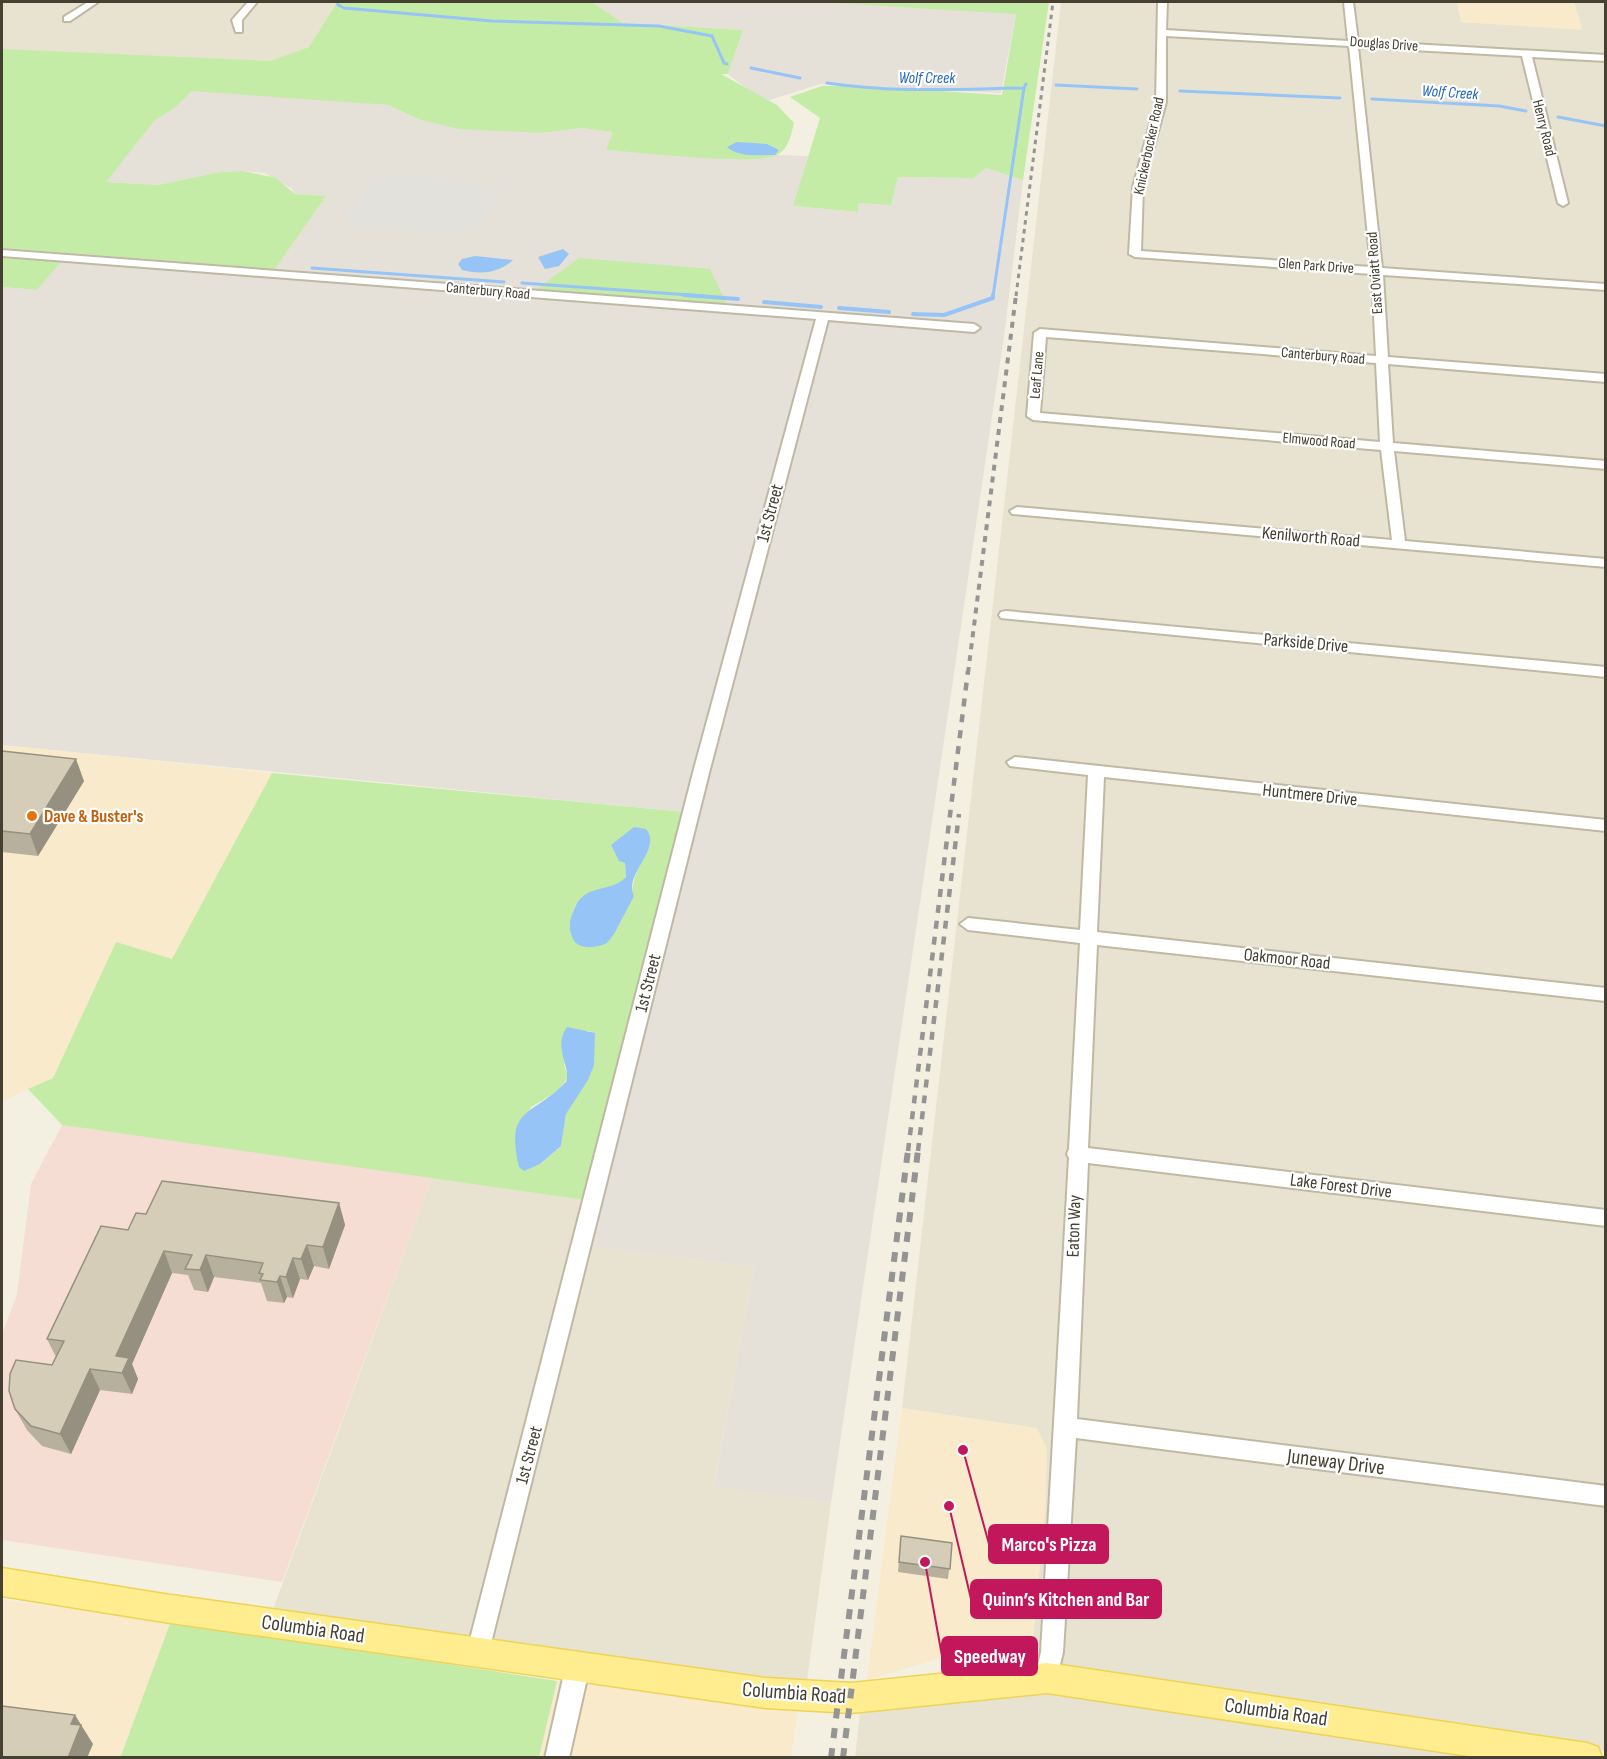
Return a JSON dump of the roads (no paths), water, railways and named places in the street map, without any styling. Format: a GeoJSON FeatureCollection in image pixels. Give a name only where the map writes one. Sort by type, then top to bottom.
{"type":"FeatureCollection","features":[{"type":"Feature","properties":{"kind":"main road","name":"Columbia Road"},"geometry":{"type":"LineString","coordinates":[[2,1582],[164,1608],[766,1693],[838,1698],[1047,1678],[1587,1758]]}},
{"type":"Feature","properties":{"kind":"street"},"geometry":{"type":"LineString","coordinates":[[67,19],[93,2]]}},
{"type":"Feature","properties":{"kind":"street"},"geometry":{"type":"LineString","coordinates":[[239,30],[237,20],[252,2]]}},
{"type":"Feature","properties":{"kind":"street","name":"Knickerbocker Road"},"geometry":{"type":"LineString","coordinates":[[1135,254],[1138,187],[1161,102],[1162,2]]}},
{"type":"Feature","properties":{"kind":"street","name":"East Oviatt Road"},"geometry":{"type":"LineString","coordinates":[[1349,2],[1377,270],[1387,447],[1400,545]]}},
{"type":"Feature","properties":{"kind":"street","name":"Douglas Drive"},"geometry":{"type":"LineString","coordinates":[[1162,33],[1605,58]]}},
{"type":"Feature","properties":{"kind":"street","name":"Henry Road"},"geometry":{"type":"LineString","coordinates":[[1526,53],[1563,203]]}},
{"type":"Feature","properties":{"kind":"street","name":"Canterbury Road"},"geometry":{"type":"LineString","coordinates":[[2,254],[974,328]]}},
{"type":"Feature","properties":{"kind":"street","name":"Glen Park Drive"},"geometry":{"type":"LineString","coordinates":[[1135,254],[1605,287]]}},
{"type":"Feature","properties":{"kind":"street","name":"1st Street"},"geometry":{"type":"LineString","coordinates":[[478,1651],[702,769],[823,317]]}},
{"type":"Feature","properties":{"kind":"street","name":"Canterbury Road"},"geometry":{"type":"LineString","coordinates":[[1040,333],[1605,378]]}},
{"type":"Feature","properties":{"kind":"street","name":"Leaf Lane"},"geometry":{"type":"LineString","coordinates":[[1033,416],[1040,333]]}},
{"type":"Feature","properties":{"kind":"street","name":"Elmwood Road"},"geometry":{"type":"LineString","coordinates":[[1033,416],[1605,465]]}},
{"type":"Feature","properties":{"kind":"street","name":"Kenilworth Road"},"geometry":{"type":"LineString","coordinates":[[1017,511],[1605,563]]}},
{"type":"Feature","properties":{"kind":"street","name":"Parkside Drive"},"geometry":{"type":"LineString","coordinates":[[1006,615],[1605,672]]}},
{"type":"Feature","properties":{"kind":"street","name":"Huntmere Drive"},"geometry":{"type":"LineString","coordinates":[[1015,762],[1605,826]]}},
{"type":"Feature","properties":{"kind":"street","name":"Eaton Way"},"geometry":{"type":"LineString","coordinates":[[1047,1678],[1052,1652],[1066,1427],[1076,1154],[1096,772]]}},
{"type":"Feature","properties":{"kind":"street","name":"Oakmoor Road"},"geometry":{"type":"LineString","coordinates":[[968,924],[1605,995]]}},
{"type":"Feature","properties":{"kind":"street","name":"Lake Forest Drive"},"geometry":{"type":"LineString","coordinates":[[1076,1154],[1605,1218]]}},
{"type":"Feature","properties":{"kind":"street","name":"Juneway Drive"},"geometry":{"type":"LineString","coordinates":[[1066,1427],[1605,1496]]}},
{"type":"Feature","properties":{"kind":"street"},"geometry":{"type":"LineString","coordinates":[[557,1758],[578,1665]]}},
{"type":"Feature","properties":{"kind":"water"},"geometry":{"type":"Polygon","coordinates":[[[737,142],[767,144],[779,150],[775,155],[750,155],[737,153],[727,147],[737,142]]]}},
{"type":"Feature","properties":{"kind":"water"},"geometry":{"type":"Polygon","coordinates":[[[563,249],[569,254],[559,266],[545,269],[538,257],[563,249]]]}},
{"type":"Feature","properties":{"kind":"water"},"geometry":{"type":"Polygon","coordinates":[[[475,256],[513,260],[502,268],[489,272],[462,270],[458,264],[462,259],[475,256]]]}},
{"type":"Feature","properties":{"kind":"water"},"geometry":{"type":"Polygon","coordinates":[[[634,827],[646,829],[650,837],[650,845],[634,879],[632,888],[634,896],[607,943],[593,947],[579,945],[574,941],[570,930],[573,912],[583,896],[612,886],[626,877],[625,863],[619,861],[611,845],[634,827]]]}},
{"type":"Feature","properties":{"kind":"water"},"geometry":{"type":"Polygon","coordinates":[[[567,1027],[595,1033],[594,1065],[588,1080],[566,1114],[561,1146],[540,1164],[524,1171],[519,1167],[516,1147],[518,1123],[524,1115],[566,1082],[567,1070],[561,1042],[567,1027]]]}},
{"type":"Feature","properties":{"kind":"waterway","name":"Wolf Creek"},"geometry":{"type":"LineString","coordinates":[[338,2],[338,5],[344,8],[492,21],[659,26],[712,36],[724,63],[727,64]]}},
{"type":"Feature","properties":{"kind":"waterway","name":"Wolf Creek"},"geometry":{"type":"LineString","coordinates":[[751,68],[800,78]]}},
{"type":"Feature","properties":{"kind":"waterway","name":"Wolf Creek"},"geometry":{"type":"LineString","coordinates":[[827,83],[926,90],[1024,88]]}},
{"type":"Feature","properties":{"kind":"waterway","name":"Wolf Creek"},"geometry":{"type":"LineString","coordinates":[[1024,88],[1026,84]]}},
{"type":"Feature","properties":{"kind":"waterway","name":"Wolf Creek"},"geometry":{"type":"LineString","coordinates":[[1056,85],[1137,89]]}},
{"type":"Feature","properties":{"kind":"waterway"},"geometry":{"type":"LineString","coordinates":[[993,296],[1024,88]]}},
{"type":"Feature","properties":{"kind":"waterway","name":"Wolf Creek"},"geometry":{"type":"LineString","coordinates":[[1180,91],[1340,98]]}},
{"type":"Feature","properties":{"kind":"waterway","name":"Wolf Creek"},"geometry":{"type":"LineString","coordinates":[[1372,99],[1499,106],[1526,111]]}},
{"type":"Feature","properties":{"kind":"waterway","name":"Wolf Creek"},"geometry":{"type":"LineString","coordinates":[[1558,117],[1606,126]]}},
{"type":"Feature","properties":{"kind":"waterway"},"geometry":{"type":"LineString","coordinates":[[312,268],[504,282]]}},
{"type":"Feature","properties":{"kind":"waterway"},"geometry":{"type":"LineString","coordinates":[[522,283],[704,296]]}},
{"type":"Feature","properties":{"kind":"waterway"},"geometry":{"type":"LineString","coordinates":[[684,295],[738,299]]}},
{"type":"Feature","properties":{"kind":"waterway"},"geometry":{"type":"LineString","coordinates":[[913,314],[944,315],[993,298],[993,296]]}},
{"type":"Feature","properties":{"kind":"waterway"},"geometry":{"type":"LineString","coordinates":[[764,302],[821,307]]}},
{"type":"Feature","properties":{"kind":"waterway"},"geometry":{"type":"LineString","coordinates":[[839,308],[889,312]]}},
{"type":"Feature","properties":{"kind":"railway"},"geometry":{"type":"LineString","coordinates":[[1016,296],[1053,2]]}},
{"type":"Feature","properties":{"kind":"railway"},"geometry":{"type":"LineString","coordinates":[[968,673],[1016,295]]}},
{"type":"Feature","properties":{"kind":"railway"},"geometry":{"type":"LineString","coordinates":[[908,1151],[968,671]]}},
{"type":"Feature","properties":{"kind":"railway"},"geometry":{"type":"LineString","coordinates":[[918,1151],[959,814]]}},
{"type":"Feature","properties":{"kind":"railway"},"geometry":{"type":"LineString","coordinates":[[831,1758],[908,1150]]}},
{"type":"Feature","properties":{"kind":"railway"},"geometry":{"type":"LineString","coordinates":[[843,1758],[918,1150]]}},
{"type":"Feature","properties":{"kind":"place","name":"Dave & Buster's"},"geometry":{"type":"Point","coordinates":[32,816]}},
{"type":"Feature","properties":{"kind":"place","name":"Marco's Pizza"},"geometry":{"type":"Point","coordinates":[963,1450]}},
{"type":"Feature","properties":{"kind":"place","name":"Quinn’s Kitchen and Bar"},"geometry":{"type":"Point","coordinates":[949,1506]}},
{"type":"Feature","properties":{"kind":"place","name":"Speedway"},"geometry":{"type":"Point","coordinates":[925,1562]}}]}
